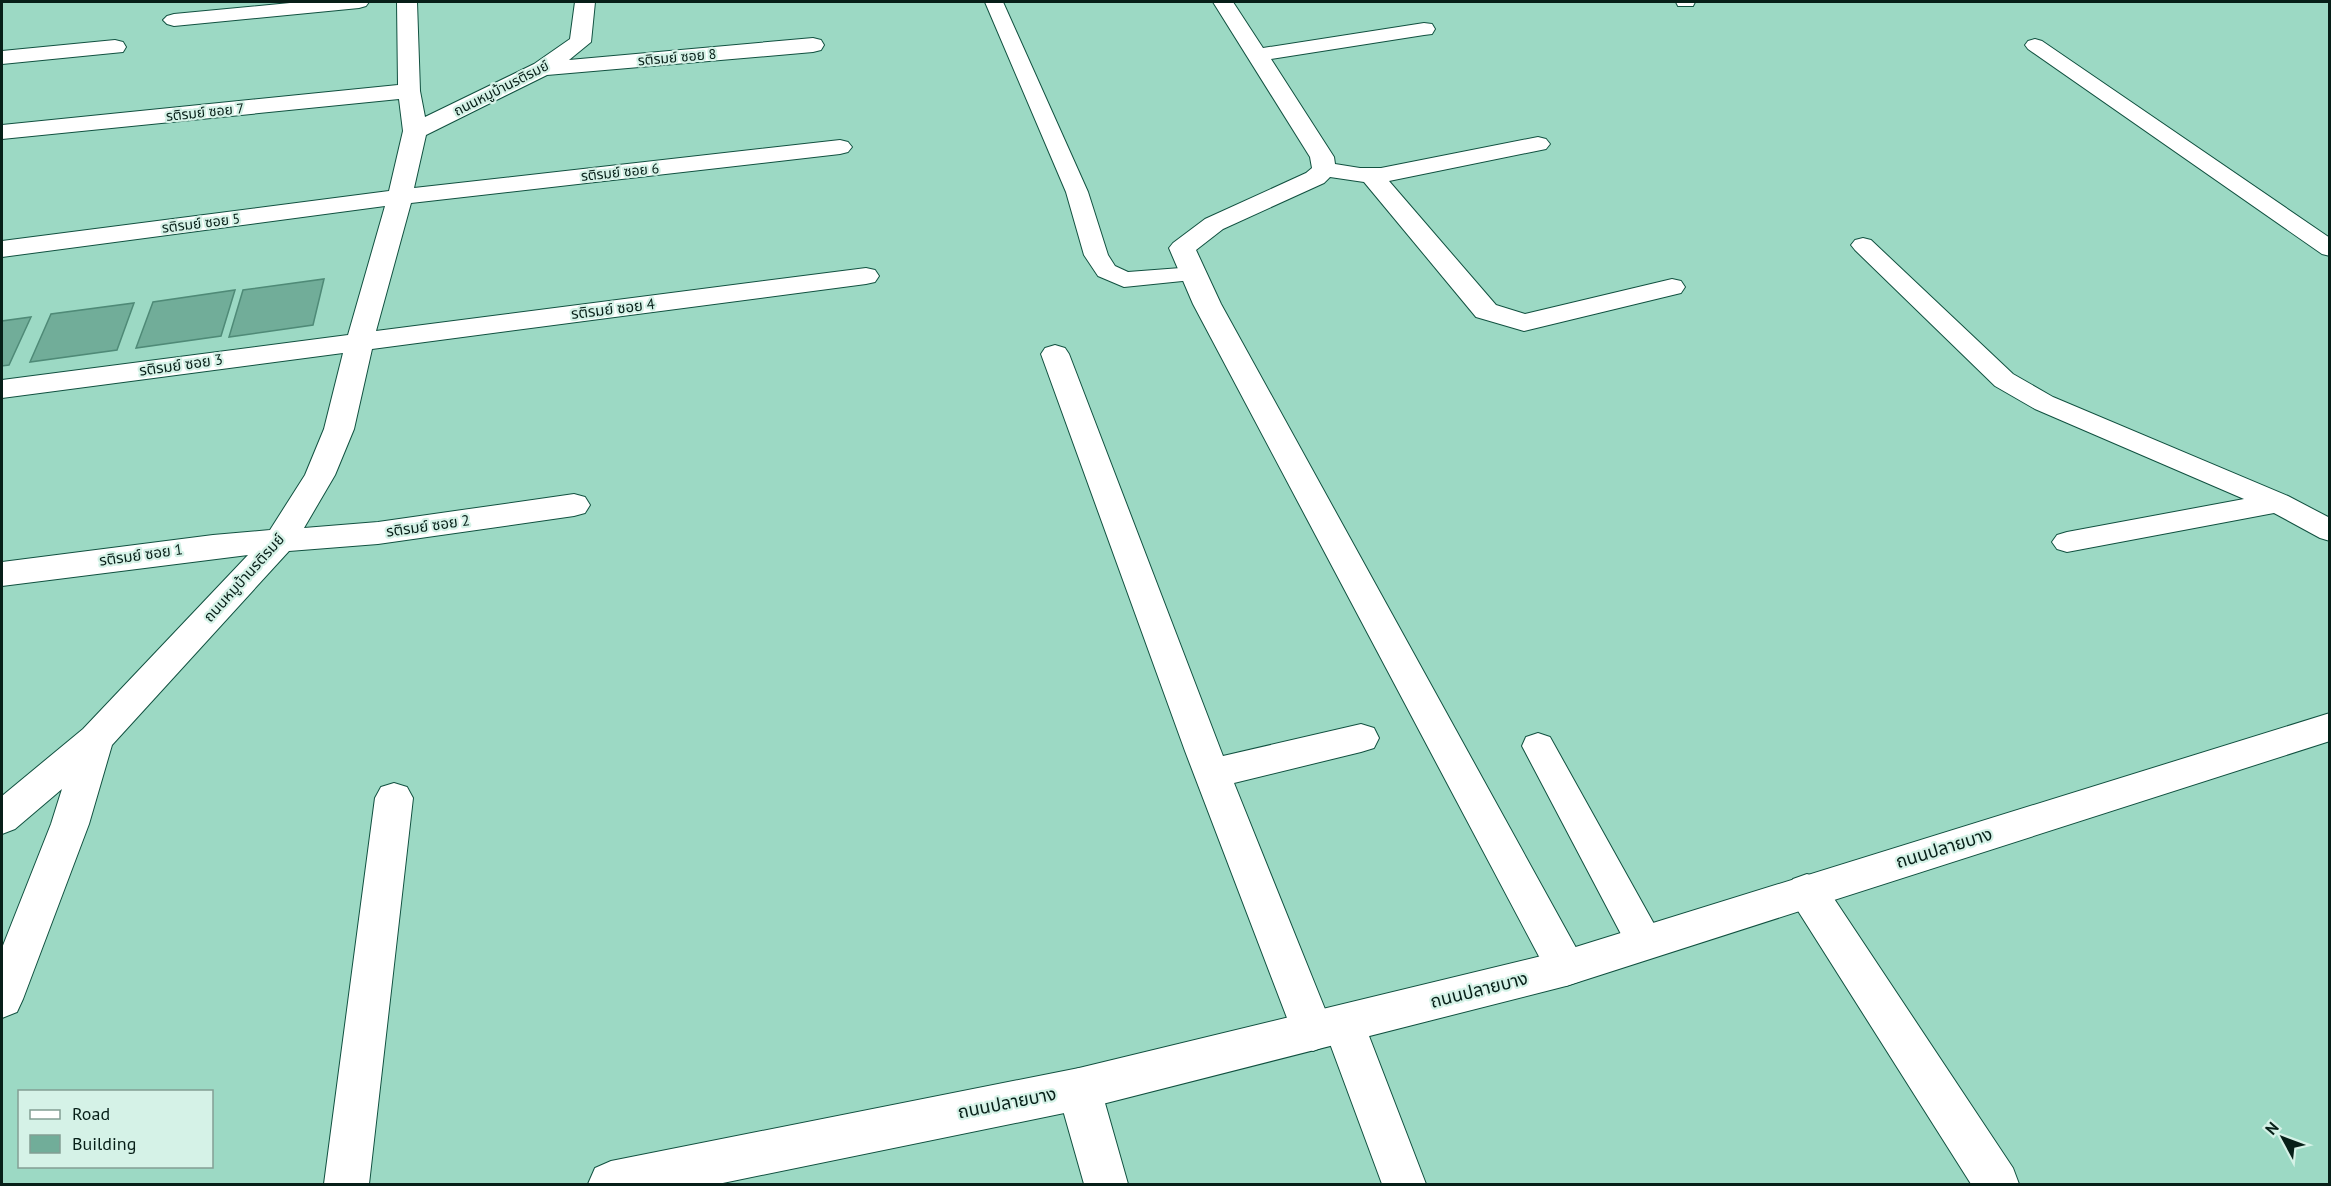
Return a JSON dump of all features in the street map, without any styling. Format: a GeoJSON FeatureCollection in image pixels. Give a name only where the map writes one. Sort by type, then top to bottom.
{"type":"FeatureCollection","features":[{"type":"Feature","properties":{"kind":"street"},"geometry":{"type":"LineString","coordinates":[[174,20],[359,2]]}},
{"type":"Feature","properties":{"kind":"street","name":"ถนนหมูบ้านรติรมย์"},"geometry":{"type":"LineString","coordinates":[[2,818],[96,739],[280,541],[320,475],[339,429],[360,341],[400,197],[415,130],[409,91],[407,2]]}},
{"type":"Feature","properties":{"kind":"street","name":"ถนนหมูบ้านรติรมย์"},"geometry":{"type":"LineString","coordinates":[[415,130],[542,69],[580,42],[585,2]]}},
{"type":"Feature","properties":{"kind":"street"},"geometry":{"type":"LineString","coordinates":[[1223,2],[1322,157],[1324,169]]}},
{"type":"Feature","properties":{"kind":"street"},"geometry":{"type":"LineString","coordinates":[[1257,55],[1424,28]]}},
{"type":"Feature","properties":{"kind":"street","name":"รติรมย์ ซอย 8"},"geometry":{"type":"LineString","coordinates":[[542,69],[813,45]]}},
{"type":"Feature","properties":{"kind":"street"},"geometry":{"type":"LineString","coordinates":[[2,58],[115,47]]}},
{"type":"Feature","properties":{"kind":"street","name":"รติรมย์ ซอย 7"},"geometry":{"type":"LineString","coordinates":[[2,132],[409,91]]}},
{"type":"Feature","properties":{"kind":"street"},"geometry":{"type":"LineString","coordinates":[[1324,169],[1381,175],[1538,144]]}},
{"type":"Feature","properties":{"kind":"street","name":"รติรมย์ ซอย 6"},"geometry":{"type":"LineString","coordinates":[[400,197],[840,147]]}},
{"type":"Feature","properties":{"kind":"street"},"geometry":{"type":"LineString","coordinates":[[1324,169],[1315,178],[1214,224],[1182,248],[1207,304],[1566,968]]}},
{"type":"Feature","properties":{"kind":"street"},"geometry":{"type":"LineString","coordinates":[[1371,175],[1486,311],[1501,318],[1524,323],[1672,287]]}},
{"type":"Feature","properties":{"kind":"street","name":"รติรมย์ ซอย 5"},"geometry":{"type":"LineString","coordinates":[[2,249],[400,197]]}},
{"type":"Feature","properties":{"kind":"street","name":"รติรมย์ ซอย 4"},"geometry":{"type":"LineString","coordinates":[[360,341],[866,276]]}},
{"type":"Feature","properties":{"kind":"street","name":"รติรมย์ ซอย 3"},"geometry":{"type":"LineString","coordinates":[[2,389],[360,341]]}},
{"type":"Feature","properties":{"kind":"street"},"geometry":{"type":"LineString","coordinates":[[1055,354],[1212,773],[1328,1028],[1404,1185]]}},
{"type":"Feature","properties":{"kind":"street","name":"รติรมย์ ซอย 2"},"geometry":{"type":"LineString","coordinates":[[280,541],[378,533],[574,505]]}},
{"type":"Feature","properties":{"kind":"street","name":"รติรมย์ ซอย 1"},"geometry":{"type":"LineString","coordinates":[[2,574],[213,546],[280,541]]}},
{"type":"Feature","properties":{"kind":"street","name":"ถนนปลายบาง"},"geometry":{"type":"LineString","coordinates":[[611,1185],[1079,1089],[1566,968],[2330,727]]}},
{"type":"Feature","properties":{"kind":"street"},"geometry":{"type":"LineString","coordinates":[[1212,773],[1361,738]]}},
{"type":"Feature","properties":{"kind":"street"},"geometry":{"type":"LineString","coordinates":[[2,999],[70,824],[96,739]]}},
{"type":"Feature","properties":{"kind":"street"},"geometry":{"type":"LineString","coordinates":[[346,1185],[394,798]]}},
{"type":"Feature","properties":{"kind":"street"},"geometry":{"type":"LineString","coordinates":[[1807,891],[1996,1185]]}},
{"type":"Feature","properties":{"kind":"street"},"geometry":{"type":"LineString","coordinates":[[1079,1089],[1106,1185]]}},
{"type":"Feature","properties":{"kind":"lane"},"geometry":{"type":"LineString","coordinates":[[994,2],[1077,192],[1096,255],[1106,271],[1124,280],[1194,273]]}},
{"type":"Feature","properties":{"kind":"lane"},"geometry":{"type":"LineString","coordinates":[[2035,45],[2330,249]]}},
{"type":"Feature","properties":{"kind":"lane"},"geometry":{"type":"LineString","coordinates":[[1863,245],[2004,380],[2044,403],[2278,503],[2330,531]]}},
{"type":"Feature","properties":{"kind":"lane"},"geometry":{"type":"LineString","coordinates":[[2067,542],[2278,503]]}},
{"type":"Feature","properties":{"kind":"lane"},"geometry":{"type":"LineString","coordinates":[[1538,746],[1646,943]]}},
{"type":"Feature","properties":{"kind":"building"},"geometry":{"type":"Polygon","coordinates":[[[324,279],[313,325],[229,337],[243,290],[324,279]]]}},
{"type":"Feature","properties":{"kind":"building"},"geometry":{"type":"Polygon","coordinates":[[[235,290],[221,336],[136,348],[153,302],[235,290]]]}},
{"type":"Feature","properties":{"kind":"building"},"geometry":{"type":"Polygon","coordinates":[[[134,303],[117,350],[30,362],[51,314],[134,303]]]}},
{"type":"Feature","properties":{"kind":"building"},"geometry":{"type":"Polygon","coordinates":[[[31,317],[9,365],[2,366],[2,321],[31,317]]]}}]}
